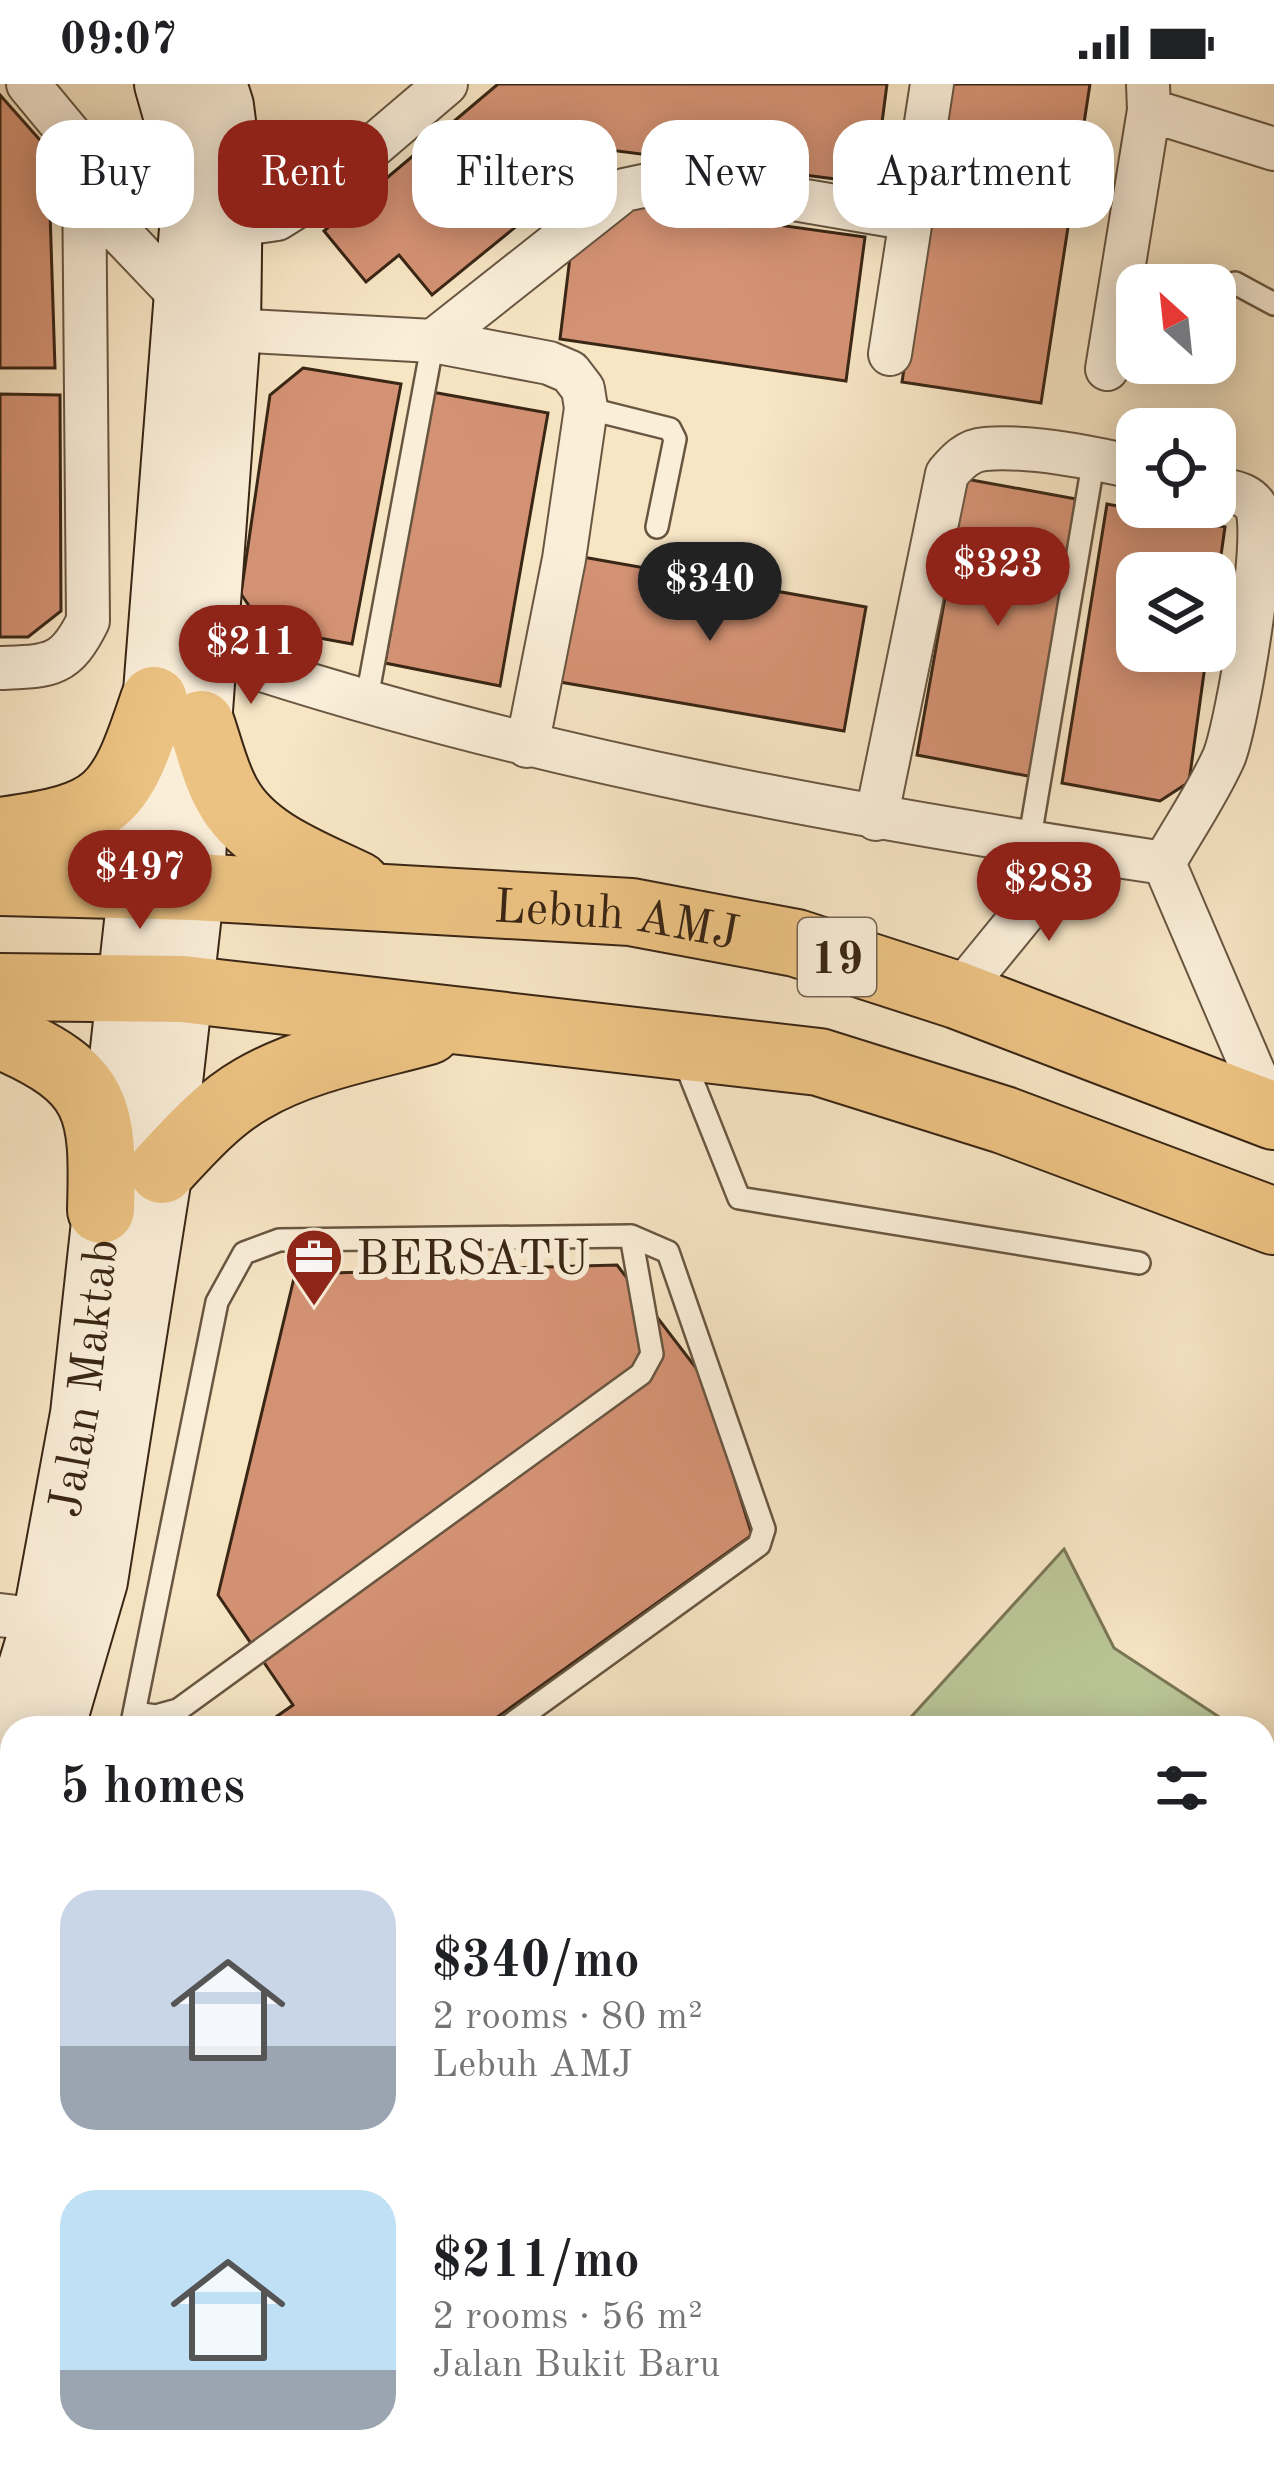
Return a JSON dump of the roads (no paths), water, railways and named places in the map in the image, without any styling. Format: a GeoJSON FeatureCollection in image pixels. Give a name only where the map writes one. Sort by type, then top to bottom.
{"type":"FeatureCollection","features":[{"type":"Feature","properties":{"kind":"highway"},"geometry":{"type":"LineString","coordinates":[[0,831],[71,818],[103,803],[177,712],[227,797],[252,826],[282,848],[380,896]]}},
{"type":"Feature","properties":{"kind":"highway","name":"Lebuh AMJ"},"geometry":{"type":"LineString","coordinates":[[0,882],[380,896],[631,912],[796,943],[957,995],[1273,1115]]}},
{"type":"Feature","properties":{"kind":"highway","name":"19"},"geometry":{"type":"LineString","coordinates":[[0,987],[154,988],[819,1062],[1004,1120],[1274,1221]]}},
{"type":"Feature","properties":{"kind":"highway"},"geometry":{"type":"LineString","coordinates":[[162,1170],[206,1124],[250,1089],[338,1055],[466,1021]]}},
{"type":"Feature","properties":{"kind":"highway"},"geometry":{"type":"LineString","coordinates":[[0,1035],[36,1050],[68,1074],[94,1104],[103,1138],[101,1210]]}},
{"type":"Feature","properties":{"kind":"main road"},"geometry":{"type":"LineString","coordinates":[[165,84],[210,229],[208,608],[177,712]]}},
{"type":"Feature","properties":{"kind":"main road"},"geometry":{"type":"LineString","coordinates":[[210,229],[232,177],[216,84]]}},
{"type":"Feature","properties":{"kind":"main road"},"geometry":{"type":"LineString","coordinates":[[154,988],[166,886],[207,315]]}},
{"type":"Feature","properties":{"kind":"main road","name":"Jalan Maktab"},"geometry":{"type":"LineString","coordinates":[[58,1716],[97,1581],[162,1170],[154,988]]}},
{"type":"Feature","properties":{"kind":"main road","name":"Jalan Maktab"},"geometry":{"type":"LineString","coordinates":[[7,1716],[22,1617],[81,1414],[101,1210],[154,988]]}},
{"type":"Feature","properties":{"kind":"street"},"geometry":{"type":"LineString","coordinates":[[28,84],[58,120]]}},
{"type":"Feature","properties":{"kind":"street"},"geometry":{"type":"LineString","coordinates":[[210,229],[277,218],[316,194],[446,84]]}},
{"type":"Feature","properties":{"kind":"street"},"geometry":{"type":"LineString","coordinates":[[926,120],[932,84]]}},
{"type":"Feature","properties":{"kind":"street"},"geometry":{"type":"LineString","coordinates":[[1107,369],[1148,97],[1274,149]]}},
{"type":"Feature","properties":{"kind":"street"},"geometry":{"type":"LineString","coordinates":[[433,341],[624,190],[676,179],[833,206]]}},
{"type":"Feature","properties":{"kind":"street"},"geometry":{"type":"LineString","coordinates":[[0,668],[48,666],[74,650],[88,621],[85,228]]}},
{"type":"Feature","properties":{"kind":"street"},"geometry":{"type":"LineString","coordinates":[[118,228],[207,315],[433,341],[548,363],[570,372],[583,389],[586,409],[564,559],[527,746]]}},
{"type":"Feature","properties":{"kind":"street"},"geometry":{"type":"LineString","coordinates":[[890,354],[910,228]]}},
{"type":"Feature","properties":{"kind":"street"},"geometry":{"type":"LineString","coordinates":[[876,819],[947,474],[959,459],[982,448],[1116,463]]}},
{"type":"Feature","properties":{"kind":"street"},"geometry":{"type":"LineString","coordinates":[[1164,863],[1224,756],[1265,583],[1256,507],[1246,495],[1236,493]]}},
{"type":"Feature","properties":{"kind":"street"},"geometry":{"type":"LineString","coordinates":[[208,608],[256,668],[366,704],[527,746],[876,819],[1164,863]]}},
{"type":"Feature","properties":{"kind":"street"},"geometry":{"type":"LineString","coordinates":[[957,995],[1047,883],[1043,845]]}},
{"type":"Feature","properties":{"kind":"street"},"geometry":{"type":"LineString","coordinates":[[1164,863],[1273,1115]]}},
{"type":"Feature","properties":{"kind":"lane"},"geometry":{"type":"LineString","coordinates":[[1236,285],[1274,304]]}},
{"type":"Feature","properties":{"kind":"lane"},"geometry":{"type":"LineString","coordinates":[[366,704],[433,341]]}},
{"type":"Feature","properties":{"kind":"lane"},"geometry":{"type":"LineString","coordinates":[[586,409],[670,429],[675,439],[657,527]]}},
{"type":"Feature","properties":{"kind":"lane"},"geometry":{"type":"LineString","coordinates":[[1043,845],[1094,458]]}},
{"type":"Feature","properties":{"kind":"lane"},"geometry":{"type":"LineString","coordinates":[[677,1043],[739,1198],[1139,1263]]}},
{"type":"Feature","properties":{"kind":"lane"},"geometry":{"type":"LineString","coordinates":[[134,1716],[217,1302],[244,1253],[279,1240],[631,1236],[668,1252],[764,1529],[759,1545],[523,1716]]}},
{"type":"Feature","properties":{"kind":"lane"},"geometry":{"type":"LineString","coordinates":[[156,1716],[178,1710],[641,1374],[652,1354],[631,1236]]}},
{"type":"Feature","properties":{"kind":"place","name":"BERSATU"},"geometry":{"type":"Point","coordinates":[314,1308]}}]}
